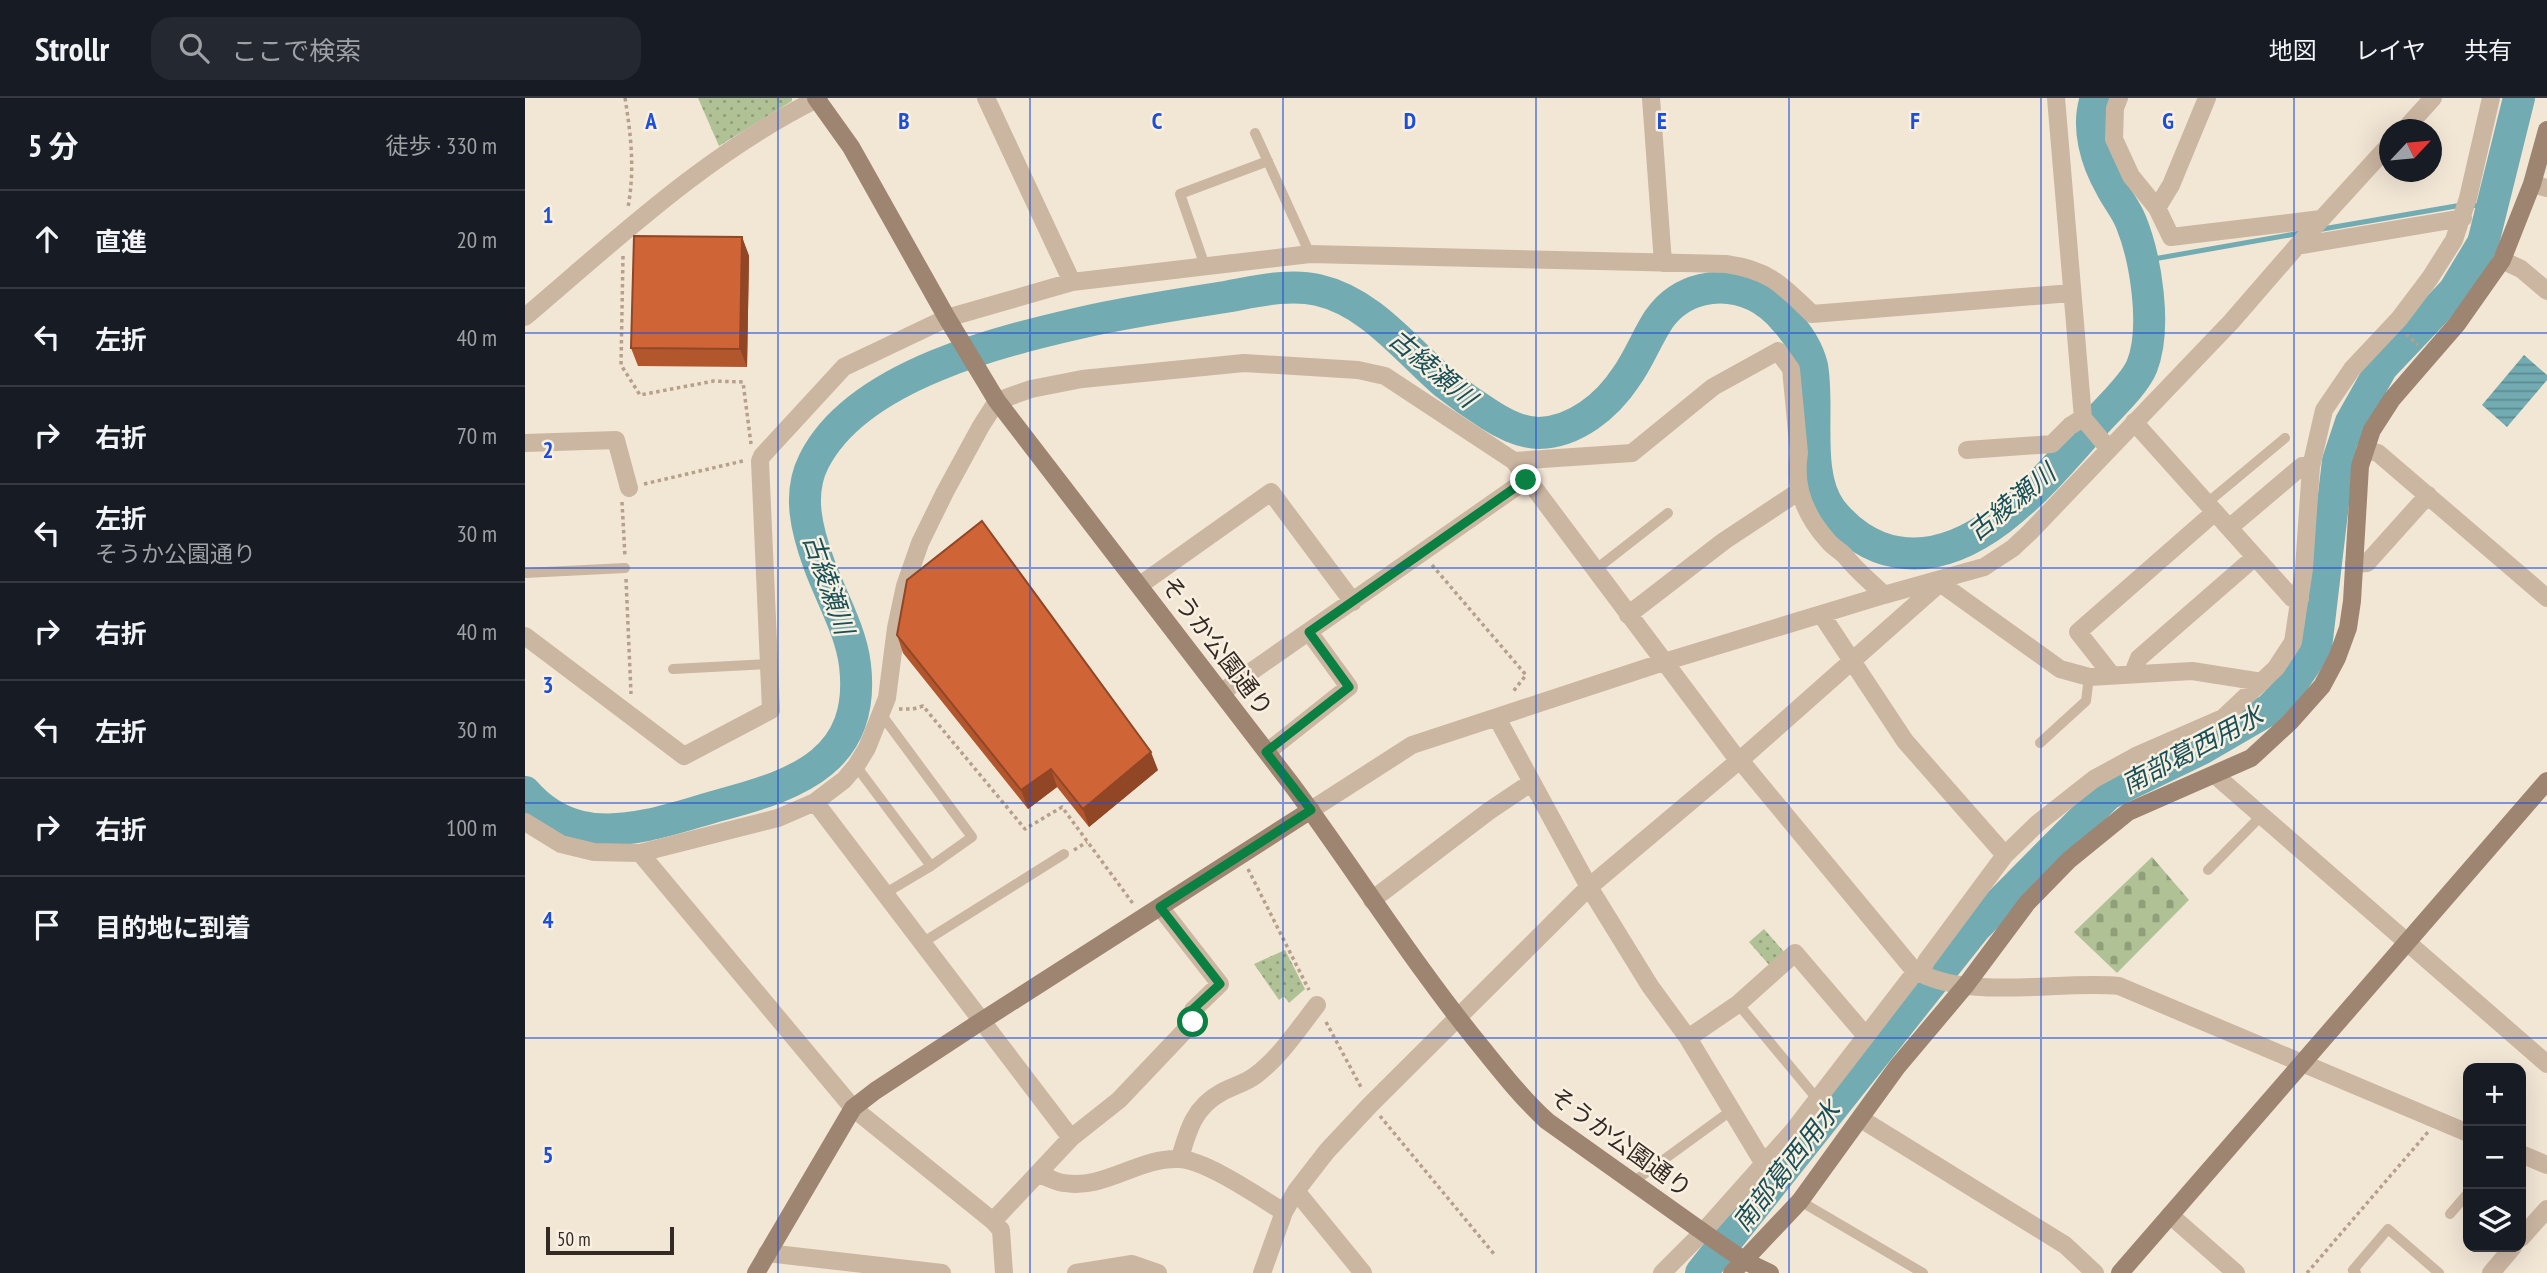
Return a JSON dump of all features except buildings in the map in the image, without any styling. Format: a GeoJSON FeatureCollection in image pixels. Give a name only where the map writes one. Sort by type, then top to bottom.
{"type":"FeatureCollection","features":[{"type":"Feature","properties":{"kind":"street"},"geometry":{"type":"LineString","coordinates":[[525,317],[716,158],[817,98]]}},
{"type":"Feature","properties":{"kind":"street","name":"そうか公園通り"},"geometry":{"type":"LineString","coordinates":[[817,98],[851,147],[993,393],[1311,810],[1457,1017],[1524,1100],[1539,1114],[1706,1234],[1738,1263],[1770,1273]]}},
{"type":"Feature","properties":{"kind":"street"},"geometry":{"type":"LineString","coordinates":[[986,98],[1072,282]]}},
{"type":"Feature","properties":{"kind":"street"},"geometry":{"type":"LineString","coordinates":[[1651,98],[1663,263]]}},
{"type":"Feature","properties":{"kind":"street"},"geometry":{"type":"LineString","coordinates":[[2056,98],[2083,418],[2109,449]]}},
{"type":"Feature","properties":{"kind":"street"},"geometry":{"type":"LineString","coordinates":[[2119,98],[2115,108],[2114,139],[2131,176],[2157,208],[2171,237],[2321,219]]}},
{"type":"Feature","properties":{"kind":"street"},"geometry":{"type":"LineString","coordinates":[[2157,208],[2171,185],[2207,98]]}},
{"type":"Feature","properties":{"kind":"street"},"geometry":{"type":"LineString","coordinates":[[2414,119],[2433,98]]}},
{"type":"Feature","properties":{"kind":"street"},"geometry":{"type":"LineString","coordinates":[[1662,1273],[1706,1234],[1818,1100],[2005,855],[2038,823],[2094,779],[2150,750],[2223,718],[2276,668],[2293,642],[2300,599],[2311,467],[2325,410],[2352,369],[2399,318],[2430,278],[2454,240],[2463,218],[2491,98]]}},
{"type":"Feature","properties":{"kind":"street"},"geometry":{"type":"LineString","coordinates":[[1738,1263],[1800,1201],[1897,1067],[1961,985],[2027,903],[2069,860],[2128,812],[2251,758],[2298,714],[2322,686],[2337,658],[2348,628],[2360,466],[2372,430],[2381,414],[2457,324],[2502,260],[2540,186],[2547,130]]}},
{"type":"Feature","properties":{"kind":"street"},"geometry":{"type":"LineString","coordinates":[[756,1273],[853,1108],[981,1022],[1412,745],[1664,662],[1984,567],[2013,548],[2231,322],[2379,156]]}},
{"type":"Feature","properties":{"kind":"street"},"geometry":{"type":"LineString","coordinates":[[2297,246],[2463,218]]}},
{"type":"Feature","properties":{"kind":"street"},"geometry":{"type":"LineString","coordinates":[[525,636],[684,756],[771,710],[760,461],[757,457],[844,367],[951,323],[1072,282],[1310,254],[1726,264],[1759,271],[1783,285],[1812,314],[2071,293]]}},
{"type":"Feature","properties":{"kind":"street"},"geometry":{"type":"LineString","coordinates":[[2502,260],[2521,269],[2547,292]]}},
{"type":"Feature","properties":{"kind":"street"},"geometry":{"type":"LineString","coordinates":[[1514,461],[1632,453],[1713,387],[1778,351],[1791,369],[1799,453],[1798,492],[1817,528],[1850,564],[1884,595]]}},
{"type":"Feature","properties":{"kind":"street"},"geometry":{"type":"LineString","coordinates":[[525,822],[561,844],[594,852],[640,853],[778,818],[815,803],[844,779],[867,748],[887,698],[896,628],[905,586],[916,554],[945,492],[981,426],[993,393],[1082,379],[1244,363],[1358,370],[1385,376],[1514,461],[1739,759],[1918,972],[1961,985],[2119,986],[2463,1131]]}},
{"type":"Feature","properties":{"kind":"street"},"geometry":{"type":"LineString","coordinates":[[1967,450],[2052,444],[2070,426],[2083,418]]}},
{"type":"Feature","properties":{"kind":"street"},"geometry":{"type":"LineString","coordinates":[[2134,422],[2292,598],[2300,599]]}},
{"type":"Feature","properties":{"kind":"street"},"geometry":{"type":"LineString","coordinates":[[525,443],[616,440],[629,488]]}},
{"type":"Feature","properties":{"kind":"street"},"geometry":{"type":"LineString","coordinates":[[2365,450],[2378,453],[2547,598]]}},
{"type":"Feature","properties":{"kind":"street"},"geometry":{"type":"LineString","coordinates":[[2229,528],[2302,466],[2311,467]]}},
{"type":"Feature","properties":{"kind":"street"},"geometry":{"type":"LineString","coordinates":[[1222,692],[1526,480]]}},
{"type":"Feature","properties":{"kind":"street"},"geometry":{"type":"LineString","coordinates":[[1140,585],[1271,492],[1353,602]]}},
{"type":"Feature","properties":{"kind":"street"},"geometry":{"type":"LineString","coordinates":[[1628,615],[1724,541],[1798,492]]}},
{"type":"Feature","properties":{"kind":"street"},"geometry":{"type":"LineString","coordinates":[[2354,564],[2367,564],[2428,495]]}},
{"type":"Feature","properties":{"kind":"street"},"geometry":{"type":"LineString","coordinates":[[2111,674],[2078,632],[2211,508]]}},
{"type":"Feature","properties":{"kind":"street"},"geometry":{"type":"LineString","coordinates":[[2133,673],[2139,657],[2255,557]]}},
{"type":"Feature","properties":{"kind":"street"},"geometry":{"type":"LineString","coordinates":[[1262,1273],[1284,1212],[1296,1191],[1327,1151],[1370,1105],[1589,887],[1947,579]]}},
{"type":"Feature","properties":{"kind":"street"},"geometry":{"type":"LineString","coordinates":[[1947,579],[2060,669],[2089,677],[2192,671],[2262,682]]}},
{"type":"Feature","properties":{"kind":"street"},"geometry":{"type":"LineString","coordinates":[[1821,614],[1905,741],[2005,855]]}},
{"type":"Feature","properties":{"kind":"street"},"geometry":{"type":"LineString","coordinates":[[1266,752],[1349,687],[1309,632]]}},
{"type":"Feature","properties":{"kind":"street"},"geometry":{"type":"LineString","coordinates":[[1500,717],[1589,887],[1650,986],[1688,1038],[1764,1164]]}},
{"type":"Feature","properties":{"kind":"street"},"geometry":{"type":"LineString","coordinates":[[2215,775],[2260,817],[2547,1064]]}},
{"type":"Feature","properties":{"kind":"street"},"geometry":{"type":"LineString","coordinates":[[2120,1273],[2547,781]]}},
{"type":"Feature","properties":{"kind":"street"},"geometry":{"type":"LineString","coordinates":[[1372,900],[1489,811],[1532,782]]}},
{"type":"Feature","properties":{"kind":"street"},"geometry":{"type":"LineString","coordinates":[[815,803],[1071,1139]]}},
{"type":"Feature","properties":{"kind":"street"},"geometry":{"type":"LineString","coordinates":[[640,853],[853,1108],[993,1220],[1001,1230],[1004,1273]]}},
{"type":"Feature","properties":{"kind":"street"},"geometry":{"type":"LineString","coordinates":[[993,1220],[1071,1139],[1119,1100],[1193,1022],[1192,1010],[1220,984],[1160,907]]}},
{"type":"Feature","properties":{"kind":"street"},"geometry":{"type":"LineString","coordinates":[[1688,1038],[1738,1004],[1795,953],[1866,1036]]}},
{"type":"Feature","properties":{"kind":"street"},"geometry":{"type":"LineString","coordinates":[[1180,1158],[1188,1127],[1196,1112],[1221,1092],[1254,1077],[1269,1063],[1310,1010]]}},
{"type":"Feature","properties":{"kind":"street"},"geometry":{"type":"LineString","coordinates":[[1861,1119],[2065,1245],[2095,1273]]}},
{"type":"Feature","properties":{"kind":"street"},"geometry":{"type":"LineString","coordinates":[[2526,1156],[2547,1165]]}},
{"type":"Feature","properties":{"kind":"street"},"geometry":{"type":"LineString","coordinates":[[1039,1174],[1063,1183],[1081,1183],[1115,1177],[1155,1161],[1180,1158],[1206,1167],[1284,1212]]}},
{"type":"Feature","properties":{"kind":"street"},"geometry":{"type":"LineString","coordinates":[[1296,1191],[1363,1273]]}},
{"type":"Feature","properties":{"kind":"street"},"geometry":{"type":"LineString","coordinates":[[2526,1232],[2547,1209]]}},
{"type":"Feature","properties":{"kind":"street"},"geometry":{"type":"LineString","coordinates":[[2170,1214],[2236,1273]]}},
{"type":"Feature","properties":{"kind":"street"},"geometry":{"type":"LineString","coordinates":[[2491,1273],[2509,1252]]}},
{"type":"Feature","properties":{"kind":"street"},"geometry":{"type":"LineString","coordinates":[[768,1253],[876,1269],[943,1273]]}},
{"type":"Feature","properties":{"kind":"street"},"geometry":{"type":"LineString","coordinates":[[1076,1273],[1132,1264],[1159,1273]]}},
{"type":"Feature","properties":{"kind":"lane"},"geometry":{"type":"LineString","coordinates":[[1255,133],[1310,254]]}},
{"type":"Feature","properties":{"kind":"lane"},"geometry":{"type":"LineString","coordinates":[[1205,267],[1179,194],[1268,161]]}},
{"type":"Feature","properties":{"kind":"lane"},"geometry":{"type":"LineString","coordinates":[[2211,508],[2285,438]]}},
{"type":"Feature","properties":{"kind":"lane"},"geometry":{"type":"LineString","coordinates":[[1595,570],[1668,513]]}},
{"type":"Feature","properties":{"kind":"lane"},"geometry":{"type":"LineString","coordinates":[[525,573],[625,568]]}},
{"type":"Feature","properties":{"kind":"lane"},"geometry":{"type":"LineString","coordinates":[[673,669],[767,664]]}},
{"type":"Feature","properties":{"kind":"lane"},"geometry":{"type":"LineString","coordinates":[[2040,743],[2086,702],[2089,677]]}},
{"type":"Feature","properties":{"kind":"lane"},"geometry":{"type":"LineString","coordinates":[[882,712],[972,837],[884,894]]}},
{"type":"Feature","properties":{"kind":"lane"},"geometry":{"type":"LineString","coordinates":[[856,766],[931,866]]}},
{"type":"Feature","properties":{"kind":"lane"},"geometry":{"type":"LineString","coordinates":[[2208,870],[2260,817]]}},
{"type":"Feature","properties":{"kind":"lane"},"geometry":{"type":"LineString","coordinates":[[922,943],[1063,854]]}},
{"type":"Feature","properties":{"kind":"lane"},"geometry":{"type":"LineString","coordinates":[[1738,1004],[1818,1100]]}},
{"type":"Feature","properties":{"kind":"lane"},"geometry":{"type":"LineString","coordinates":[[1633,1182],[1732,1110]]}},
{"type":"Feature","properties":{"kind":"lane"},"geometry":{"type":"LineString","coordinates":[[2450,1214],[2463,1199]]}},
{"type":"Feature","properties":{"kind":"lane"},"geometry":{"type":"LineString","coordinates":[[1800,1201],[1923,1273]]}},
{"type":"Feature","properties":{"kind":"lane"},"geometry":{"type":"LineString","coordinates":[[2356,1273],[2353,1270],[2388,1229],[2439,1273]]}},
{"type":"Feature","properties":{"kind":"path"},"geometry":{"type":"LineString","coordinates":[[625,98],[632,140],[632,188],[623,234],[621,365],[641,394],[714,381],[743,382],[757,457],[622,489],[632,717]]}},
{"type":"Feature","properties":{"kind":"path"},"geometry":{"type":"LineString","coordinates":[[2401,329],[2419,347]]}},
{"type":"Feature","properties":{"kind":"path"},"geometry":{"type":"LineString","coordinates":[[1422,552],[1526,675],[1516,690],[1498,704],[1500,717]]}},
{"type":"Feature","properties":{"kind":"path"},"geometry":{"type":"LineString","coordinates":[[882,712],[923,706],[1025,829],[1062,807],[1137,910]]}},
{"type":"Feature","properties":{"kind":"path"},"geometry":{"type":"LineString","coordinates":[[1240,855],[1310,1010],[1370,1105],[1494,1254]]}},
{"type":"Feature","properties":{"kind":"path"},"geometry":{"type":"LineString","coordinates":[[2307,1273],[2438,1120]]}},
{"type":"Feature","properties":{"kind":"green space"},"geometry":{"type":"Polygon","coordinates":[[[698,98],[792,98],[792,101],[719,146],[698,98]]]}},
{"type":"Feature","properties":{"kind":"green space"},"geometry":{"type":"Polygon","coordinates":[[[2152,857],[2189,900],[2117,973],[2074,932],[2152,857]]]}},
{"type":"Feature","properties":{"kind":"green space"},"geometry":{"type":"Polygon","coordinates":[[[1764,929],[1786,954],[1771,967],[1749,942],[1764,929]]]}},
{"type":"Feature","properties":{"kind":"green space"},"geometry":{"type":"Polygon","coordinates":[[[1285,950],[1305,989],[1289,1003],[1284,996],[1279,1000],[1254,964],[1285,950]]]}},
{"type":"Feature","properties":{"kind":"water"},"geometry":{"type":"Polygon","coordinates":[[[2524,355],[2547,375],[2547,380],[2507,427],[2482,405],[2524,355]]]}},
{"type":"Feature","properties":{"kind":"waterway","name":"古綾瀬川"},"geometry":{"type":"LineString","coordinates":[[525,792],[551,815],[565,822],[596,829],[629,828],[666,821],[752,796],[801,776],[822,762],[838,745],[850,724],[856,697],[853,652],[815,551],[806,512],[809,474],[814,461],[835,431],[864,405],[898,383],[937,365],[1018,338],[1158,308],[1283,288],[1307,288],[1337,296],[1371,316],[1446,384],[1473,404],[1513,427],[1539,433],[1565,428],[1600,407],[1631,370],[1659,319],[1678,300],[1702,290],[1741,290],[1758,297],[1775,309],[1794,330],[1808,353],[1814,383],[1814,441],[1818,478],[1823,495],[1837,518],[1860,537],[1887,550],[1926,553],[1954,546],[1981,533],[2030,494],[2126,390],[2142,366],[2149,333],[2145,274],[2131,222],[2097,155],[2092,132],[2096,98]]}},
{"type":"Feature","properties":{"kind":"waterway","name":"南部葛西用水"},"geometry":{"type":"LineString","coordinates":[[1701,1273],[1975,928],[2108,794],[2203,748],[2270,709],[2287,691],[2316,648],[2338,461],[2351,422],[2382,367],[2454,291],[2483,243],[2519,98]]}},
{"type":"Feature","properties":{"kind":"waterway"},"geometry":{"type":"LineString","coordinates":[[2317,230],[2456,206],[2494,205]]}},
{"type":"Feature","properties":{"kind":"waterway"},"geometry":{"type":"LineString","coordinates":[[2142,261],[2301,233]]}},
{"type":"Feature","properties":{"kind":"route"},"geometry":{"type":"LineString","coordinates":[[1193,1022],[1192,1010],[1220,984],[1160,907],[1311,810],[1266,752],[1349,687],[1309,632],[1526,480]]}}]}
